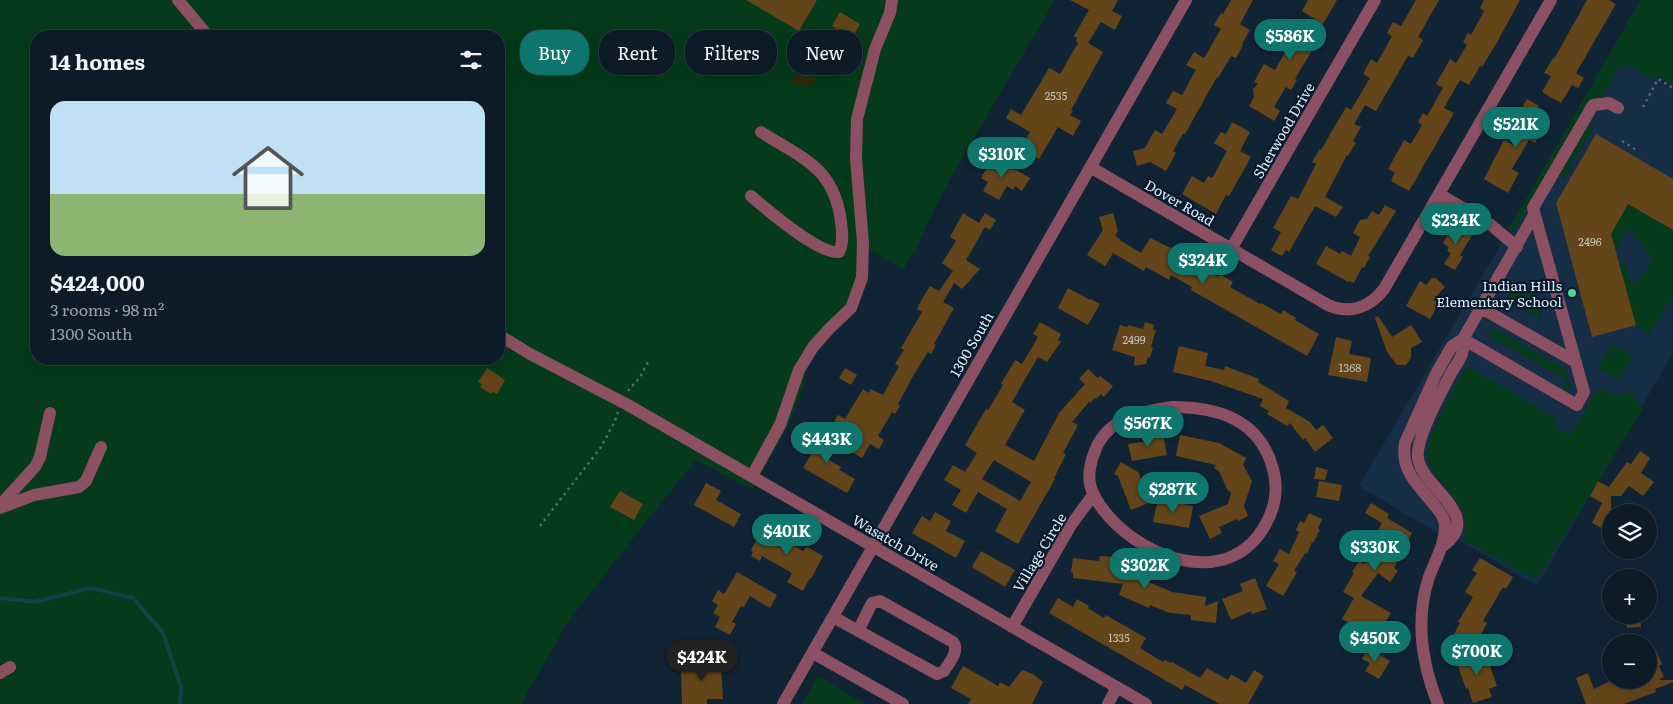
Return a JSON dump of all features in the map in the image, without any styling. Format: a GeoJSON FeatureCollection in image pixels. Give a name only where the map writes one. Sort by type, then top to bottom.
{"type":"FeatureCollection","features":[{"type":"Feature","properties":{"kind":"street"},"geometry":{"type":"LineString","coordinates":[[178,0],[203,30]]}},
{"type":"Feature","properties":{"kind":"street"},"geometry":{"type":"LineString","coordinates":[[752,476],[780,425],[799,370],[813,347],[829,328],[851,308],[862,278],[863,243],[856,159],[857,119],[874,49],[890,13],[892,0]]}},
{"type":"Feature","properties":{"kind":"street","name":"1300 South"},"geometry":{"type":"LineString","coordinates":[[783,704],[1186,0]]}},
{"type":"Feature","properties":{"kind":"street","name":"Sherwood Drive"},"geometry":{"type":"LineString","coordinates":[[1231,249],[1375,0]]}},
{"type":"Feature","properties":{"kind":"street"},"geometry":{"type":"LineString","coordinates":[[1517,246],[1491,226],[1439,194],[1551,0]]}},
{"type":"Feature","properties":{"kind":"street"},"geometry":{"type":"LineString","coordinates":[[1463,339],[1577,405],[1584,392],[1532,208],[1592,105],[1609,103],[1618,108]]}},
{"type":"Feature","properties":{"kind":"street"},"geometry":{"type":"LineString","coordinates":[[750,196],[786,226],[824,248],[834,253],[839,252],[842,247],[841,220],[836,197],[830,185],[815,166],[761,132]]}},
{"type":"Feature","properties":{"kind":"street","name":"Dover Road"},"geometry":{"type":"LineString","coordinates":[[1090,167],[1335,308],[1347,310],[1361,307],[1374,300],[1384,289],[1439,194]]}},
{"type":"Feature","properties":{"kind":"street"},"geometry":{"type":"LineString","coordinates":[[1438,704],[1424,663],[1421,623],[1425,592],[1432,570],[1442,547],[1453,539],[1457,526],[1456,515],[1450,505],[1421,468],[1417,451],[1421,437],[1445,384],[1463,352],[1463,339],[1534,215]]}},
{"type":"Feature","properties":{"kind":"street"},"geometry":{"type":"LineString","coordinates":[[1481,308],[1576,362]]}},
{"type":"Feature","properties":{"kind":"street","name":"Wasatch Drive"},"geometry":{"type":"LineString","coordinates":[[505,339],[530,354],[628,405],[1146,704]]}},
{"type":"Feature","properties":{"kind":"street"},"geometry":{"type":"LineString","coordinates":[[1173,407],[1191,407],[1217,412],[1250,428],[1266,449],[1271,460],[1277,490],[1275,504],[1270,517],[1255,540],[1232,557],[1205,562],[1175,559],[1138,542],[1119,527],[1101,508],[1093,495],[1090,483],[1090,467],[1096,448],[1109,429],[1129,417],[1157,409],[1173,407]]}},
{"type":"Feature","properties":{"kind":"street"},"geometry":{"type":"LineString","coordinates":[[0,506],[35,467],[40,457],[50,413]]}},
{"type":"Feature","properties":{"kind":"street"},"geometry":{"type":"LineString","coordinates":[[0,506],[34,495],[79,487],[86,481],[101,447]]}},
{"type":"Feature","properties":{"kind":"street","name":"Village Circle"},"geometry":{"type":"LineString","coordinates":[[1012,627],[1071,525],[1093,495]]}},
{"type":"Feature","properties":{"kind":"street"},"geometry":{"type":"LineString","coordinates":[[833,617],[937,674],[944,671],[956,649],[956,645],[953,642],[880,601],[872,604],[858,630]]}},
{"type":"Feature","properties":{"kind":"street"},"geometry":{"type":"LineString","coordinates":[[813,653],[903,704]]}},
{"type":"Feature","properties":{"kind":"street"},"geometry":{"type":"LineString","coordinates":[[1108,704],[1117,687]]}},
{"type":"Feature","properties":{"kind":"path"},"geometry":{"type":"LineString","coordinates":[[1642,107],[1658,80],[1673,88]]}},
{"type":"Feature","properties":{"kind":"path"},"geometry":{"type":"LineString","coordinates":[[1622,141],[1638,151]]}},
{"type":"Feature","properties":{"kind":"path"},"geometry":{"type":"LineString","coordinates":[[628,390],[640,377],[648,362]]}},
{"type":"Feature","properties":{"kind":"path"},"geometry":{"type":"LineString","coordinates":[[540,526],[600,447],[616,421],[618,412]]}},
{"type":"Feature","properties":{"kind":"shaded area","name":"Indian Hills Elementary School"},"geometry":{"type":"Polygon","coordinates":[[[1640,0],[1673,0],[1673,353],[1537,586],[1463,542],[1437,533],[1359,486],[1507,234],[1640,0]]]}},
{"type":"Feature","properties":{"kind":"green space"},"geometry":{"type":"Polygon","coordinates":[[[0,0],[1055,0],[950,179],[916,250],[911,255],[904,269],[870,250],[866,272],[830,336],[814,355],[805,373],[803,389],[788,426],[753,490],[696,460],[568,622],[521,704],[0,704],[0,0]]]}},
{"type":"Feature","properties":{"kind":"green space"},"geometry":{"type":"Polygon","coordinates":[[[1641,0],[1673,0],[1673,85],[1658,76],[1655,80],[1629,65],[1619,67],[1602,98],[1588,101],[1513,231],[1508,230],[1641,0]]]}},
{"type":"Feature","properties":{"kind":"green space"},"geometry":{"type":"Polygon","coordinates":[[[1595,125],[1564,178],[1560,175],[1585,131],[1595,125]]]}},
{"type":"Feature","properties":{"kind":"green space"},"geometry":{"type":"Polygon","coordinates":[[[1628,204],[1673,230],[1673,295],[1649,336],[1636,325],[1619,265],[1625,264],[1630,282],[1637,284],[1653,258],[1632,231],[1627,230],[1621,238],[1620,247],[1615,249],[1611,234],[1628,204]]]}},
{"type":"Feature","properties":{"kind":"green space"},"geometry":{"type":"Polygon","coordinates":[[[1534,288],[1542,317],[1541,320],[1505,299],[1508,294],[1534,288]]]}},
{"type":"Feature","properties":{"kind":"green space"},"geometry":{"type":"Polygon","coordinates":[[[1493,328],[1566,370],[1570,387],[1567,392],[1563,389],[1567,380],[1489,336],[1493,328]]]}},
{"type":"Feature","properties":{"kind":"green space"},"geometry":{"type":"Polygon","coordinates":[[[1612,343],[1634,356],[1619,379],[1598,368],[1612,343]]]}},
{"type":"Feature","properties":{"kind":"green space"},"geometry":{"type":"Polygon","coordinates":[[[1469,367],[1558,420],[1555,426],[1570,436],[1600,389],[1615,395],[1631,392],[1643,409],[1536,580],[1464,540],[1466,524],[1462,509],[1428,462],[1428,445],[1432,435],[1461,376],[1465,369],[1469,367]]]}},
{"type":"Feature","properties":{"kind":"green space"},"geometry":{"type":"Polygon","coordinates":[[[818,676],[865,704],[802,704],[818,676]]]}},
{"type":"Feature","properties":{"kind":"sand"},"geometry":{"type":"Polygon","coordinates":[[[808,75],[813,78],[813,83],[801,85],[791,80],[795,76],[808,75]]]}},
{"type":"Feature","properties":{"kind":"building"},"geometry":{"type":"Polygon","coordinates":[[[746,0],[817,0],[800,30],[746,0]]]}},
{"type":"Feature","properties":{"kind":"building"},"geometry":{"type":"Polygon","coordinates":[[[1070,0],[1118,0],[1112,11],[1122,16],[1115,30],[1101,22],[1088,43],[1103,52],[1071,110],[1073,111],[1070,115],[1081,121],[1073,136],[1058,127],[1039,159],[1021,148],[1030,132],[1006,118],[1011,109],[1021,115],[1049,68],[1060,74],[1078,43],[1076,41],[1077,38],[1074,36],[1089,10],[1070,0]]]}},
{"type":"Feature","properties":{"kind":"building"},"geometry":{"type":"Polygon","coordinates":[[[1231,0],[1253,0],[1240,24],[1250,30],[1236,58],[1231,56],[1217,77],[1185,134],[1183,134],[1173,151],[1176,153],[1166,171],[1150,162],[1137,166],[1133,151],[1145,148],[1155,130],[1162,134],[1177,109],[1166,103],[1173,91],[1182,95],[1196,70],[1186,65],[1194,52],[1204,58],[1221,29],[1214,25],[1231,0]]]}},
{"type":"Feature","properties":{"kind":"building"},"geometry":{"type":"Polygon","coordinates":[[[1308,0],[1337,0],[1317,34],[1322,37],[1316,48],[1314,47],[1295,79],[1297,80],[1291,90],[1286,87],[1274,107],[1280,111],[1274,121],[1249,106],[1254,97],[1253,89],[1258,84],[1254,82],[1264,64],[1275,70],[1287,49],[1283,47],[1293,28],[1305,35],[1315,19],[1302,11],[1308,0]]]}},
{"type":"Feature","properties":{"kind":"building"},"geometry":{"type":"Polygon","coordinates":[[[1416,0],[1439,0],[1418,37],[1423,40],[1413,58],[1408,56],[1376,111],[1365,105],[1354,124],[1361,127],[1353,141],[1356,143],[1347,155],[1325,197],[1343,207],[1336,217],[1315,206],[1289,252],[1286,250],[1282,256],[1271,250],[1281,232],[1273,228],[1291,196],[1298,199],[1316,164],[1312,162],[1346,107],[1351,110],[1370,78],[1363,74],[1371,59],[1377,63],[1392,36],[1387,33],[1393,22],[1401,26],[1416,0]]]}},
{"type":"Feature","properties":{"kind":"building"},"geometry":{"type":"Polygon","coordinates":[[[1484,0],[1520,0],[1495,46],[1469,85],[1460,80],[1444,108],[1454,113],[1409,191],[1391,181],[1395,173],[1388,169],[1404,140],[1411,144],[1422,125],[1418,122],[1423,113],[1427,116],[1443,88],[1436,84],[1450,59],[1456,63],[1467,45],[1463,42],[1468,33],[1471,35],[1484,11],[1480,8],[1484,0]]]}},
{"type":"Feature","properties":{"kind":"building"},"geometry":{"type":"Polygon","coordinates":[[[1587,0],[1609,0],[1616,4],[1576,73],[1584,78],[1578,88],[1572,85],[1561,103],[1542,92],[1551,76],[1544,73],[1554,59],[1587,0]]]}},
{"type":"Feature","properties":{"kind":"building"},"geometry":{"type":"Polygon","coordinates":[[[840,12],[860,24],[857,30],[839,30],[832,26],[840,12]]]}},
{"type":"Feature","properties":{"kind":"building"},"geometry":{"type":"Polygon","coordinates":[[[1527,99],[1539,106],[1536,111],[1548,120],[1535,143],[1529,140],[1512,169],[1519,173],[1508,193],[1484,179],[1504,140],[1513,145],[1526,123],[1524,122],[1528,116],[1520,112],[1527,99]]]}},
{"type":"Feature","properties":{"kind":"building"},"geometry":{"type":"Polygon","coordinates":[[[1232,122],[1250,132],[1240,151],[1251,157],[1229,196],[1226,195],[1216,214],[1182,194],[1192,176],[1204,183],[1208,176],[1212,178],[1227,151],[1214,143],[1221,132],[1226,134],[1232,122]]]}},
{"type":"Feature","properties":{"kind":"building","name":"Indian Hills Elementary School"},"geometry":{"type":"Polygon","coordinates":[[[1596,134],[1673,179],[1673,230],[1628,204],[1611,234],[1636,325],[1592,337],[1556,203],[1596,134]]]}},
{"type":"Feature","properties":{"kind":"building"},"geometry":{"type":"Polygon","coordinates":[[[993,157],[1030,178],[1022,191],[1015,186],[1013,190],[1007,186],[999,200],[983,191],[988,182],[981,178],[993,157]]]}},
{"type":"Feature","properties":{"kind":"building"},"geometry":{"type":"Polygon","coordinates":[[[1385,205],[1396,211],[1368,256],[1370,257],[1364,268],[1362,267],[1354,283],[1348,282],[1316,264],[1326,246],[1340,254],[1342,251],[1351,256],[1360,237],[1353,233],[1360,220],[1367,219],[1372,211],[1379,215],[1385,205]]]}},
{"type":"Feature","properties":{"kind":"building"},"geometry":{"type":"Polygon","coordinates":[[[963,213],[979,223],[985,213],[996,220],[990,230],[985,227],[966,260],[980,269],[962,289],[954,283],[943,302],[954,308],[934,344],[936,345],[931,354],[928,352],[898,404],[900,406],[895,414],[892,412],[878,436],[884,440],[879,449],[870,444],[862,458],[850,451],[848,454],[831,427],[838,415],[845,419],[863,389],[869,393],[871,389],[883,395],[899,366],[895,364],[904,350],[901,348],[922,312],[917,309],[922,299],[930,286],[939,291],[953,271],[942,263],[956,241],[950,237],[963,213]]]}},
{"type":"Feature","properties":{"kind":"building"},"geometry":{"type":"Polygon","coordinates":[[[1113,213],[1118,231],[1115,236],[1141,253],[1150,238],[1171,247],[1184,254],[1182,257],[1218,277],[1220,274],[1233,282],[1230,287],[1281,314],[1283,310],[1296,318],[1295,320],[1319,334],[1307,356],[1191,290],[1192,287],[1171,275],[1169,280],[1146,267],[1144,271],[1113,253],[1105,266],[1087,255],[1103,230],[1099,217],[1113,213]]]}},
{"type":"Feature","properties":{"kind":"building"},"geometry":{"type":"Polygon","coordinates":[[[1454,224],[1473,234],[1460,255],[1463,257],[1455,270],[1444,264],[1451,253],[1447,251],[1449,247],[1443,243],[1454,224]]]}},
{"type":"Feature","properties":{"kind":"building"},"geometry":{"type":"Polygon","coordinates":[[[1432,278],[1436,278],[1445,287],[1433,300],[1439,303],[1430,319],[1406,306],[1420,281],[1426,285],[1432,278]]]}},
{"type":"Feature","properties":{"kind":"building"},"geometry":{"type":"Polygon","coordinates":[[[1068,288],[1100,304],[1088,325],[1058,308],[1068,288]]]}},
{"type":"Feature","properties":{"kind":"building"},"geometry":{"type":"Polygon","coordinates":[[[1378,316],[1392,337],[1411,325],[1422,342],[1411,348],[1411,358],[1406,365],[1397,365],[1387,352],[1375,318],[1378,316]]]}},
{"type":"Feature","properties":{"kind":"building"},"geometry":{"type":"Polygon","coordinates":[[[1040,322],[1061,334],[1058,340],[1061,342],[1047,362],[1038,357],[1012,402],[1025,410],[1005,445],[1034,461],[1059,413],[1085,384],[1079,379],[1088,369],[1098,378],[1100,376],[1113,386],[1104,397],[1101,394],[1089,402],[1072,422],[1078,425],[1063,453],[1066,454],[1055,479],[1018,544],[995,531],[1007,509],[978,492],[966,513],[952,505],[961,490],[944,480],[953,465],[965,472],[977,453],[965,445],[986,409],[988,410],[1003,385],[1001,384],[1015,360],[1022,364],[1038,337],[1033,334],[1040,322]],[[994,460],[982,479],[1020,501],[1031,482],[994,460]]]}},
{"type":"Feature","properties":{"kind":"building"},"geometry":{"type":"Polygon","coordinates":[[[1145,322],[1154,325],[1153,330],[1156,330],[1151,347],[1153,348],[1146,364],[1134,366],[1135,357],[1112,350],[1120,325],[1143,329],[1145,322]]]}},
{"type":"Feature","properties":{"kind":"building"},"geometry":{"type":"Polygon","coordinates":[[[1336,337],[1352,341],[1349,354],[1371,358],[1367,382],[1328,375],[1336,337]]]}},
{"type":"Feature","properties":{"kind":"building"},"geometry":{"type":"Polygon","coordinates":[[[1179,346],[1208,353],[1205,366],[1224,370],[1225,366],[1259,379],[1258,382],[1289,401],[1286,408],[1310,422],[1316,430],[1323,425],[1333,438],[1315,452],[1305,438],[1303,440],[1290,423],[1287,426],[1267,414],[1269,411],[1260,406],[1263,399],[1211,381],[1173,372],[1179,346]]]}},
{"type":"Feature","properties":{"kind":"building"},"geometry":{"type":"Polygon","coordinates":[[[487,368],[505,380],[497,394],[493,392],[491,394],[480,387],[482,384],[478,382],[487,368]]]}},
{"type":"Feature","properties":{"kind":"building"},"geometry":{"type":"Polygon","coordinates":[[[845,368],[857,375],[851,385],[839,378],[845,368]]]}},
{"type":"Feature","properties":{"kind":"building"},"geometry":{"type":"Polygon","coordinates":[[[822,428],[835,436],[824,457],[841,467],[839,470],[855,479],[847,493],[803,468],[818,442],[815,440],[822,428]]]}},
{"type":"Feature","properties":{"kind":"building"},"geometry":{"type":"Polygon","coordinates":[[[1163,434],[1167,455],[1132,461],[1128,444],[1149,441],[1148,436],[1163,434]]]}},
{"type":"Feature","properties":{"kind":"building"},"geometry":{"type":"Polygon","coordinates":[[[1180,435],[1219,443],[1246,458],[1243,465],[1252,481],[1244,506],[1248,516],[1219,527],[1222,533],[1210,539],[1199,516],[1228,504],[1231,493],[1227,489],[1219,471],[1214,468],[1216,465],[1176,456],[1180,435]]]}},
{"type":"Feature","properties":{"kind":"building"},"geometry":{"type":"Polygon","coordinates":[[[1640,451],[1650,458],[1641,473],[1654,482],[1643,496],[1629,486],[1621,496],[1611,496],[1611,504],[1602,504],[1602,528],[1592,523],[1602,503],[1590,496],[1598,481],[1609,487],[1627,462],[1631,464],[1640,451]]]}},
{"type":"Feature","properties":{"kind":"building"},"geometry":{"type":"Polygon","coordinates":[[[1121,462],[1138,472],[1151,502],[1131,510],[1118,476],[1114,474],[1121,462]]]}},
{"type":"Feature","properties":{"kind":"building"},"geometry":{"type":"Polygon","coordinates":[[[1316,467],[1328,470],[1325,480],[1314,479],[1316,467]]]}},
{"type":"Feature","properties":{"kind":"building"},"geometry":{"type":"Polygon","coordinates":[[[1319,481],[1342,485],[1339,501],[1316,497],[1319,481]]]}},
{"type":"Feature","properties":{"kind":"building"},"geometry":{"type":"Polygon","coordinates":[[[706,483],[721,491],[716,500],[741,514],[734,527],[694,505],[706,483]]]}},
{"type":"Feature","properties":{"kind":"building"},"geometry":{"type":"Polygon","coordinates":[[[620,491],[643,504],[634,520],[610,507],[620,491]]]}},
{"type":"Feature","properties":{"kind":"building"},"geometry":{"type":"Polygon","coordinates":[[[1158,499],[1193,506],[1189,528],[1153,522],[1158,499]]]}},
{"type":"Feature","properties":{"kind":"building"},"geometry":{"type":"Polygon","coordinates":[[[1371,503],[1389,514],[1387,518],[1412,533],[1394,568],[1398,571],[1390,582],[1378,573],[1361,596],[1391,613],[1383,626],[1379,625],[1377,628],[1375,626],[1370,635],[1342,619],[1354,598],[1343,592],[1354,573],[1352,572],[1359,561],[1364,564],[1381,542],[1374,537],[1382,523],[1365,513],[1371,503]]]}},
{"type":"Feature","properties":{"kind":"building"},"geometry":{"type":"Polygon","coordinates":[[[935,512],[951,521],[946,531],[965,541],[956,558],[912,533],[922,516],[930,521],[935,512]]]}},
{"type":"Feature","properties":{"kind":"building"},"geometry":{"type":"Polygon","coordinates":[[[1309,513],[1322,519],[1318,529],[1320,530],[1307,554],[1305,553],[1294,571],[1297,572],[1283,596],[1266,586],[1279,564],[1273,561],[1280,549],[1289,554],[1299,532],[1296,530],[1300,521],[1304,523],[1309,513]]]}},
{"type":"Feature","properties":{"kind":"building"},"geometry":{"type":"Polygon","coordinates":[[[765,524],[785,536],[783,540],[803,551],[807,547],[823,556],[803,591],[787,582],[792,573],[762,556],[760,561],[751,556],[753,552],[751,550],[765,524]]]}},
{"type":"Feature","properties":{"kind":"building"},"geometry":{"type":"Polygon","coordinates":[[[981,551],[1015,570],[1005,587],[972,567],[981,551]]]}},
{"type":"Feature","properties":{"kind":"building"},"geometry":{"type":"Polygon","coordinates":[[[1100,556],[1116,557],[1115,571],[1138,580],[1139,578],[1172,592],[1206,597],[1205,606],[1218,601],[1216,623],[1191,620],[1191,615],[1170,613],[1150,605],[1149,608],[1119,595],[1123,584],[1073,578],[1073,573],[1071,572],[1073,558],[1099,561],[1100,556]]]}},
{"type":"Feature","properties":{"kind":"building"},"geometry":{"type":"Polygon","coordinates":[[[1480,558],[1513,577],[1506,589],[1503,587],[1483,621],[1487,623],[1475,645],[1454,634],[1460,623],[1458,622],[1473,597],[1465,592],[1477,573],[1472,570],[1480,558]]]}},
{"type":"Feature","properties":{"kind":"building"},"geometry":{"type":"Polygon","coordinates":[[[737,572],[777,595],[770,608],[750,596],[744,607],[741,606],[732,622],[736,624],[730,635],[715,627],[720,617],[713,613],[718,605],[712,601],[718,590],[724,594],[737,572]]]}},
{"type":"Feature","properties":{"kind":"building"},"geometry":{"type":"Polygon","coordinates":[[[1255,578],[1267,609],[1252,614],[1251,611],[1231,620],[1222,599],[1243,591],[1240,584],[1255,578]]]}},
{"type":"Feature","properties":{"kind":"building"},"geometry":{"type":"Polygon","coordinates":[[[1058,598],[1073,607],[1077,599],[1104,618],[1106,615],[1146,638],[1140,648],[1163,662],[1165,660],[1172,662],[1200,678],[1207,668],[1228,680],[1231,674],[1246,683],[1254,670],[1264,676],[1248,704],[1220,704],[1185,685],[1182,690],[1049,613],[1058,598]]]}},
{"type":"Feature","properties":{"kind":"building"},"geometry":{"type":"Polygon","coordinates":[[[1627,624],[1641,624],[1641,627],[1627,628],[1627,624]]]}},
{"type":"Feature","properties":{"kind":"building"},"geometry":{"type":"Polygon","coordinates":[[[1368,648],[1390,661],[1379,679],[1365,671],[1370,663],[1362,659],[1368,648]]]}},
{"type":"Feature","properties":{"kind":"building"},"geometry":{"type":"Polygon","coordinates":[[[1485,652],[1497,686],[1489,689],[1492,697],[1473,703],[1456,661],[1485,652]]]}},
{"type":"Feature","properties":{"kind":"building"},"geometry":{"type":"Polygon","coordinates":[[[1657,653],[1662,664],[1659,666],[1664,677],[1660,680],[1673,680],[1673,682],[1657,688],[1657,653]]]}},
{"type":"Feature","properties":{"kind":"building"},"geometry":{"type":"Polygon","coordinates":[[[713,657],[713,665],[721,665],[723,699],[707,699],[707,704],[682,704],[681,670],[690,670],[690,658],[713,657]]]}},
{"type":"Feature","properties":{"kind":"building"},"geometry":{"type":"Polygon","coordinates":[[[963,666],[998,686],[1000,682],[1009,687],[1022,670],[1033,674],[1043,682],[1032,704],[968,704],[971,699],[951,688],[963,666]]]}},
{"type":"Feature","properties":{"kind":"building"},"geometry":{"type":"Polygon","coordinates":[[[1588,673],[1594,689],[1602,685],[1602,689],[1655,689],[1656,692],[1624,704],[1586,704],[1576,678],[1588,673]]]}},
{"type":"Feature","properties":{"kind":"waterway"},"geometry":{"type":"LineString","coordinates":[[0,598],[35,602],[91,588],[133,598],[163,633],[181,687],[180,704]]}},
{"type":"Feature","properties":{"kind":"place","name":"Indian Hills Elementary School"},"geometry":{"type":"Point","coordinates":[1572,293]}}]}
